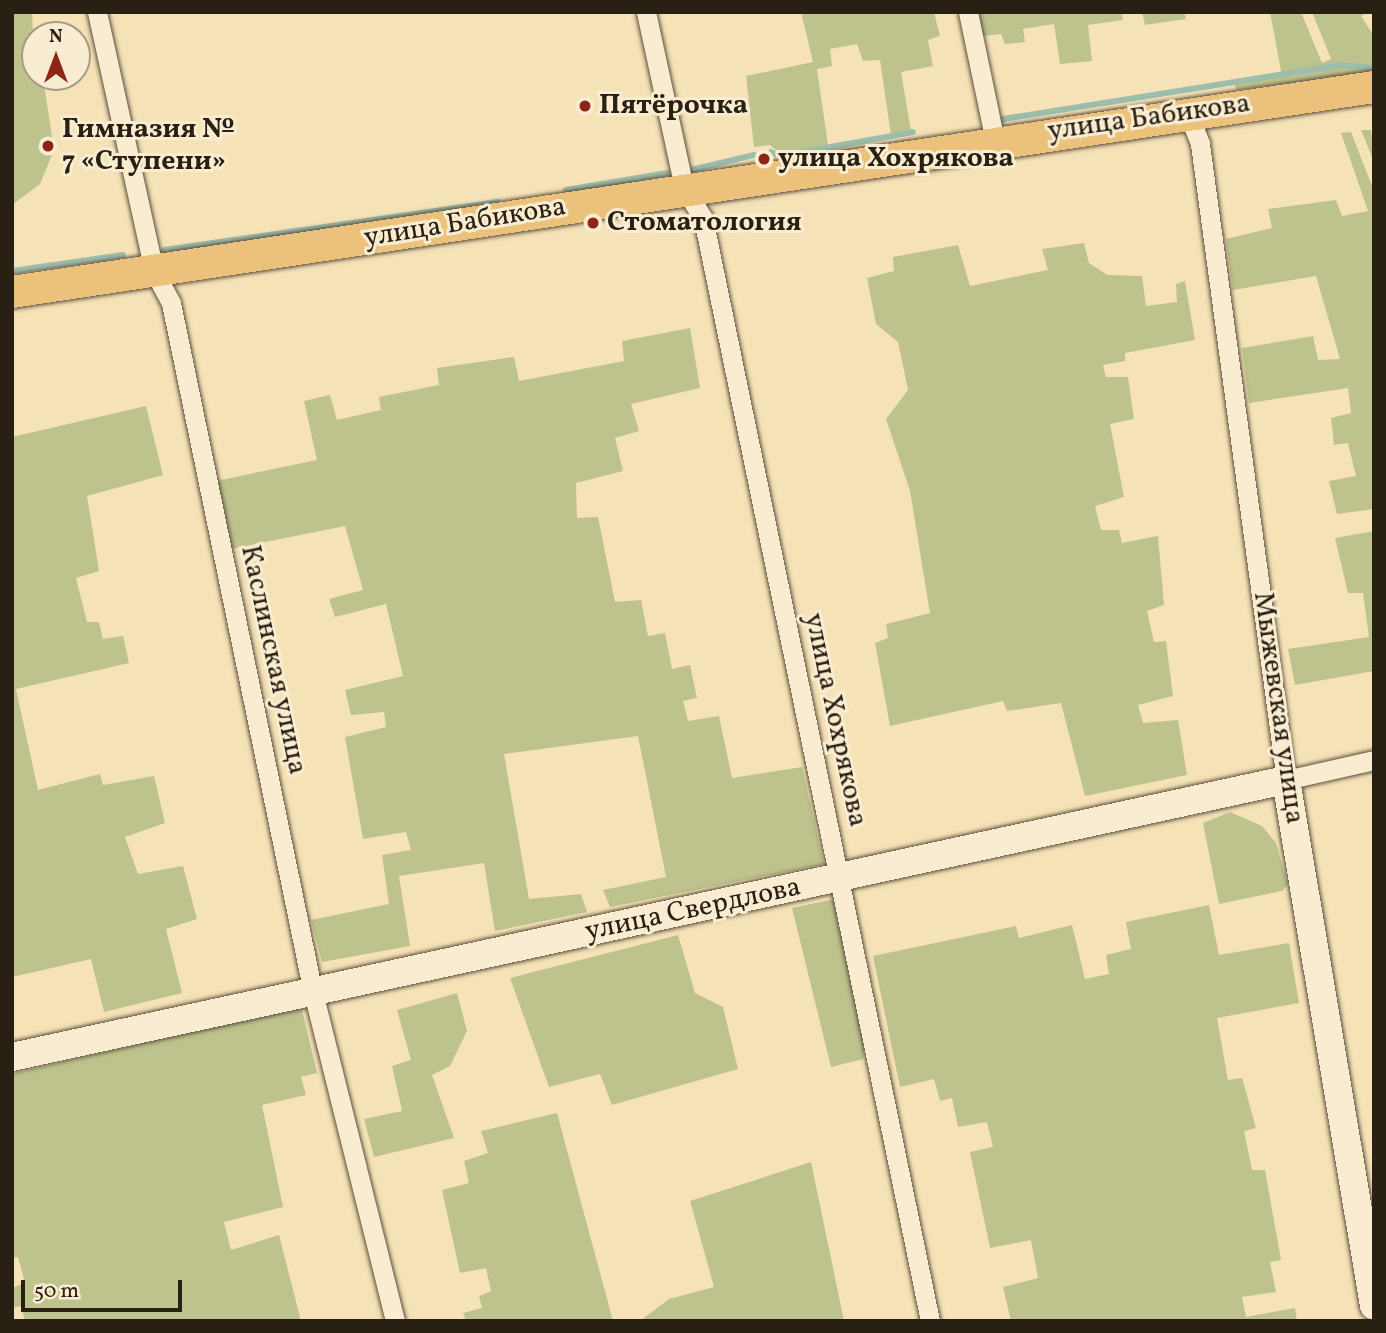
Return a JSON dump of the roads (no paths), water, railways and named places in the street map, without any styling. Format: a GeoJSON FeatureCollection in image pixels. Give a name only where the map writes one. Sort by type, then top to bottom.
{"type":"FeatureCollection","features":[{"type":"Feature","properties":{"kind":"main road","name":"улица Бабикова"},"geometry":{"type":"LineString","coordinates":[[12,292],[1187,111],[1374,87]]}},
{"type":"Feature","properties":{"kind":"street","name":"Каслинская улица"},"geometry":{"type":"LineString","coordinates":[[97,12],[154,271],[171,303],[312,988],[395,1321]]}},
{"type":"Feature","properties":{"kind":"street","name":"улица Хохрякова"},"geometry":{"type":"LineString","coordinates":[[646,12],[684,188],[703,218],[930,1321]]}},
{"type":"Feature","properties":{"kind":"street"},"geometry":{"type":"LineString","coordinates":[[968,12],[995,141]]}},
{"type":"Feature","properties":{"kind":"street","name":"Мыжевская улица"},"geometry":{"type":"LineString","coordinates":[[1187,111],[1200,144],[1286,780],[1374,1306]]}},
{"type":"Feature","properties":{"kind":"street","name":"улица Свердлова"},"geometry":{"type":"LineString","coordinates":[[12,1057],[312,988],[839,879],[1374,760]]}},
{"type":"Feature","properties":{"kind":"waterway"},"geometry":{"type":"LineString","coordinates":[[997,120],[1339,65],[1374,68]]}},
{"type":"Feature","properties":{"kind":"waterway"},"geometry":{"type":"LineString","coordinates":[[771,152],[780,156],[913,132]]}},
{"type":"Feature","properties":{"kind":"waterway"},"geometry":{"type":"LineString","coordinates":[[691,170],[754,155]]}},
{"type":"Feature","properties":{"kind":"waterway"},"geometry":{"type":"LineString","coordinates":[[566,190],[668,173]]}},
{"type":"Feature","properties":{"kind":"waterway"},"geometry":{"type":"LineString","coordinates":[[164,250],[498,202]]}},
{"type":"Feature","properties":{"kind":"waterway"},"geometry":{"type":"LineString","coordinates":[[12,271],[123,255]]}},
{"type":"Feature","properties":{"kind":"place","name":"Пятёрочка"},"geometry":{"type":"Point","coordinates":[585,106]}},
{"type":"Feature","properties":{"kind":"place","name":"Гимназия № 7 «Ступени»"},"geometry":{"type":"Point","coordinates":[48,146]}},
{"type":"Feature","properties":{"kind":"place","name":"улица Хохрякова"},"geometry":{"type":"Point","coordinates":[764,159]}},
{"type":"Feature","properties":{"kind":"place","name":"Стоматология"},"geometry":{"type":"Point","coordinates":[593,223]}}]}
